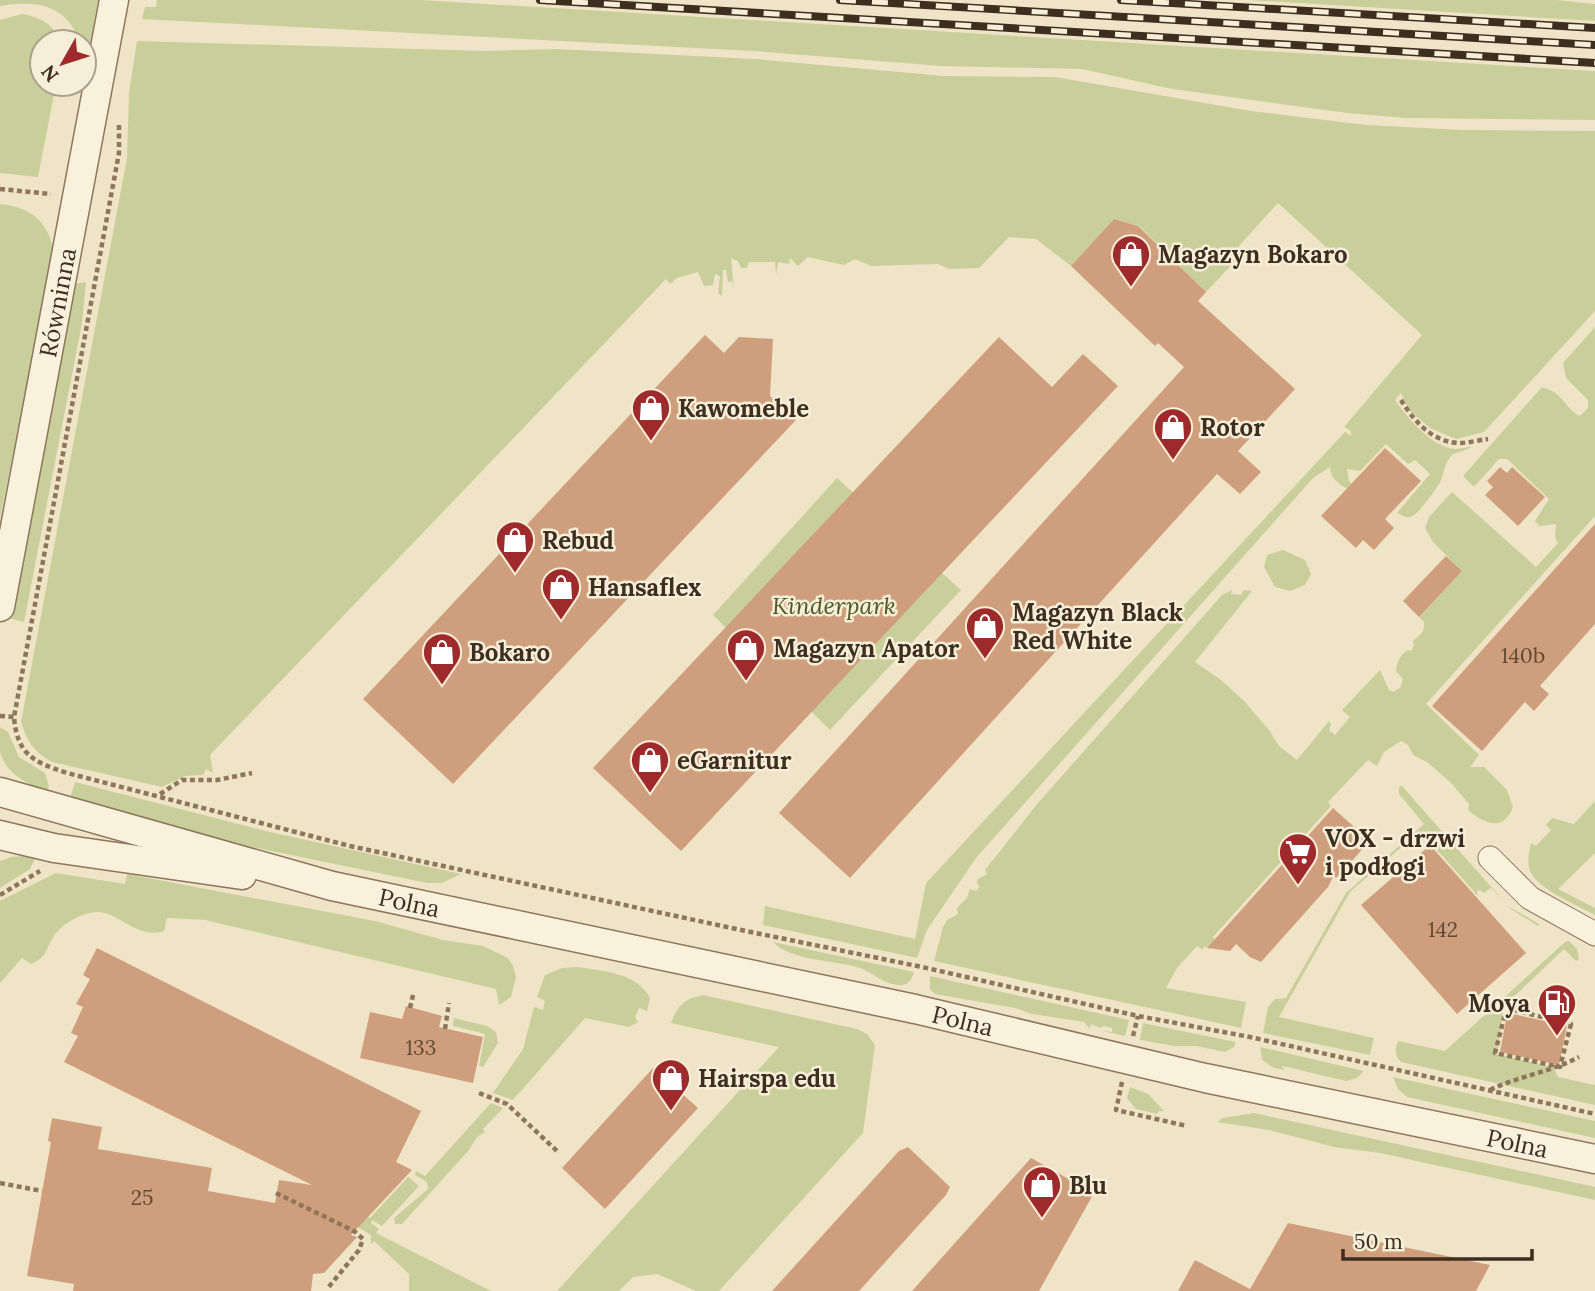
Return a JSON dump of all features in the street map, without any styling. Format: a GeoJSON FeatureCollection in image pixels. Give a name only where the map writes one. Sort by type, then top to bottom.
{"type":"FeatureCollection","features":[{"type":"Feature","properties":{"kind":"street","name":"Równinna"},"geometry":{"type":"LineString","coordinates":[[0,607],[114,0]]}},
{"type":"Feature","properties":{"kind":"street","name":"Polna"},"geometry":{"type":"LineString","coordinates":[[0,792],[332,886],[915,1009],[1205,1078],[1595,1159]]}},
{"type":"Feature","properties":{"kind":"street","name":"Polna"},"geometry":{"type":"LineString","coordinates":[[0,835],[54,848],[149,863],[332,886]]}},
{"type":"Feature","properties":{"kind":"street"},"geometry":{"type":"LineString","coordinates":[[1490,858],[1530,898],[1595,934]]}},
{"type":"Feature","properties":{"kind":"path"},"geometry":{"type":"LineString","coordinates":[[119,118],[119,153],[14,717],[20,744],[34,760],[67,772],[350,846],[1595,1114]]}},
{"type":"Feature","properties":{"kind":"path"},"geometry":{"type":"LineString","coordinates":[[0,189],[78,196]]}},
{"type":"Feature","properties":{"kind":"path"},"geometry":{"type":"LineString","coordinates":[[1401,400],[1414,421],[1432,434],[1459,443],[1488,439]]}},
{"type":"Feature","properties":{"kind":"path"},"geometry":{"type":"LineString","coordinates":[[0,716],[14,717]]}},
{"type":"Feature","properties":{"kind":"path"},"geometry":{"type":"LineString","coordinates":[[159,794],[182,780],[217,780],[252,772]]}},
{"type":"Feature","properties":{"kind":"path"},"geometry":{"type":"LineString","coordinates":[[410,1008],[413,995]]}},
{"type":"Feature","properties":{"kind":"path"},"geometry":{"type":"LineString","coordinates":[[445,1029],[449,1003]]}},
{"type":"Feature","properties":{"kind":"path"},"geometry":{"type":"LineString","coordinates":[[1513,1010],[1570,1024],[1560,1067],[1495,1053],[1504,1018],[1513,1010]]}},
{"type":"Feature","properties":{"kind":"path"},"geometry":{"type":"LineString","coordinates":[[1490,1090],[1513,1079],[1560,1067],[1579,1057]]}},
{"type":"Feature","properties":{"kind":"path"},"geometry":{"type":"LineString","coordinates":[[479,1093],[507,1104],[558,1152]]}},
{"type":"Feature","properties":{"kind":"path"},"geometry":{"type":"LineString","coordinates":[[0,1183],[43,1191]]}},
{"type":"Feature","properties":{"kind":"path"},"geometry":{"type":"LineString","coordinates":[[276,1193],[354,1231],[363,1239],[359,1250],[327,1289]]}},
{"type":"Feature","properties":{"kind":"green space"},"geometry":{"type":"Polygon","coordinates":[[[0,0],[98,0],[93,28],[73,28],[58,12],[37,5],[0,6],[0,0]]]}},
{"type":"Feature","properties":{"kind":"green space"},"geometry":{"type":"Polygon","coordinates":[[[157,0],[421,0],[1595,71],[1595,120],[1406,118],[1347,113],[1172,89],[1082,69],[941,66],[754,51],[142,19],[145,7],[156,7],[157,0]]]}},
{"type":"Feature","properties":{"kind":"green space"},"geometry":{"type":"Polygon","coordinates":[[[1248,0],[1557,0],[1595,4],[1595,21],[1248,0]]]}},
{"type":"Feature","properties":{"kind":"green space"},"geometry":{"type":"Polygon","coordinates":[[[22,14],[46,22],[52,28],[28,28],[28,98],[53,98],[38,177],[0,173],[0,20],[22,14]]]}},
{"type":"Feature","properties":{"kind":"green space"},"geometry":{"type":"Polygon","coordinates":[[[137,41],[485,51],[557,49],[755,59],[944,76],[1055,77],[1251,111],[1366,125],[1464,130],[1595,131],[1595,311],[1484,432],[1456,439],[1430,428],[1409,410],[1401,393],[1395,400],[1429,438],[1446,447],[1457,449],[1472,446],[1452,455],[1439,484],[1424,505],[1411,517],[1397,513],[1430,474],[1415,460],[1408,464],[1386,444],[1360,471],[1347,469],[1349,481],[1357,489],[1353,492],[1334,479],[1330,467],[1313,478],[976,858],[927,930],[917,958],[763,925],[765,906],[915,939],[926,883],[1345,432],[1351,436],[1351,431],[1344,427],[1422,335],[1278,203],[1239,246],[1239,257],[1206,292],[1139,226],[1114,219],[1071,266],[1036,239],[1009,237],[979,268],[949,269],[938,264],[871,266],[855,259],[844,265],[808,257],[798,266],[790,258],[789,264],[778,262],[776,275],[775,262],[749,262],[747,268],[741,268],[738,261],[731,258],[734,290],[732,281],[728,282],[726,270],[723,270],[722,296],[718,293],[720,276],[715,274],[713,285],[704,286],[698,272],[677,278],[670,284],[666,279],[210,755],[213,773],[206,769],[203,775],[185,776],[162,787],[52,762],[32,745],[21,722],[127,158],[129,93],[137,41]]]}},
{"type":"Feature","properties":{"kind":"green space"},"geometry":{"type":"Polygon","coordinates":[[[0,204],[21,208],[36,218],[47,232],[54,253],[0,518],[0,204]]]}},
{"type":"Feature","properties":{"kind":"green space"},"geometry":{"type":"Polygon","coordinates":[[[86,282],[82,323],[24,622],[9,618],[75,284],[86,282]]]}},
{"type":"Feature","properties":{"kind":"green space"},"geometry":{"type":"Polygon","coordinates":[[[1595,327],[1595,516],[1426,704],[1479,755],[1470,767],[1484,767],[1507,790],[1513,807],[1504,820],[1499,823],[1487,822],[1474,815],[1468,810],[1469,804],[1451,783],[1427,762],[1413,755],[1408,745],[1401,741],[1384,752],[1377,766],[1368,760],[1328,802],[1331,806],[1213,937],[1215,940],[1210,947],[1203,947],[1203,950],[1197,946],[1177,968],[1166,988],[1246,1002],[1241,1028],[934,961],[943,927],[947,920],[958,914],[957,908],[967,898],[970,889],[975,891],[980,887],[978,879],[987,874],[985,870],[1038,803],[1222,595],[1232,590],[1231,594],[1241,595],[1244,590],[1252,591],[1195,662],[1221,680],[1244,701],[1279,746],[1297,760],[1329,721],[1329,730],[1335,735],[1350,717],[1342,710],[1380,670],[1389,690],[1393,692],[1400,688],[1403,679],[1396,671],[1397,664],[1403,654],[1411,651],[1413,641],[1423,631],[1424,622],[1419,617],[1462,571],[1433,542],[1425,528],[1429,517],[1452,492],[1536,567],[1558,543],[1555,537],[1556,524],[1539,526],[1535,521],[1549,499],[1507,459],[1499,459],[1474,487],[1463,476],[1542,387],[1555,393],[1580,416],[1588,408],[1588,400],[1566,378],[1563,363],[1595,327]]]}},
{"type":"Feature","properties":{"kind":"green space","name":"Kinderpark"},"geometry":{"type":"Polygon","coordinates":[[[837,478],[961,590],[830,730],[713,615],[837,478]]]}},
{"type":"Feature","properties":{"kind":"green space"},"geometry":{"type":"Polygon","coordinates":[[[1283,550],[1305,560],[1311,574],[1305,585],[1290,591],[1275,587],[1264,567],[1267,555],[1283,550]]]}},
{"type":"Feature","properties":{"kind":"green space"},"geometry":{"type":"Polygon","coordinates":[[[0,727],[8,732],[19,757],[45,773],[49,786],[46,793],[18,777],[6,766],[0,751],[0,727]]]}},
{"type":"Feature","properties":{"kind":"green space"},"geometry":{"type":"Polygon","coordinates":[[[75,782],[270,832],[461,874],[442,883],[427,883],[257,848],[70,799],[75,782]]]}},
{"type":"Feature","properties":{"kind":"green space"},"geometry":{"type":"Polygon","coordinates":[[[1402,786],[1506,904],[1491,888],[1484,893],[1479,890],[1478,896],[1420,831],[1350,892],[1279,1017],[1374,1038],[1370,1055],[1263,1033],[1268,1007],[1275,999],[1286,998],[1346,893],[1424,824],[1399,794],[1399,787],[1402,786]]]}},
{"type":"Feature","properties":{"kind":"green space"},"geometry":{"type":"Polygon","coordinates":[[[1595,801],[1595,853],[1558,889],[1595,908],[1595,915],[1541,884],[1530,871],[1528,861],[1531,843],[1536,846],[1551,830],[1546,825],[1552,818],[1574,824],[1595,801]]]}},
{"type":"Feature","properties":{"kind":"green space"},"geometry":{"type":"Polygon","coordinates":[[[37,855],[30,869],[0,888],[0,861],[11,857],[37,855]]]}},
{"type":"Feature","properties":{"kind":"green space"},"geometry":{"type":"Polygon","coordinates":[[[56,873],[125,884],[127,874],[375,921],[443,940],[483,946],[508,958],[516,977],[511,997],[499,1005],[496,989],[205,920],[167,918],[164,931],[154,933],[145,932],[105,913],[97,912],[85,914],[67,923],[54,936],[41,959],[31,964],[22,958],[0,983],[0,901],[56,873]]]}},
{"type":"Feature","properties":{"kind":"green space"},"geometry":{"type":"Polygon","coordinates":[[[1508,906],[1539,924],[1538,926],[1511,909],[1508,906]]]}},
{"type":"Feature","properties":{"kind":"green space"},"geometry":{"type":"Polygon","coordinates":[[[1569,941],[1577,949],[1579,959],[1576,961],[1564,949],[1504,1006],[1497,1054],[1553,1067],[1558,1077],[1595,1085],[1595,1105],[1401,1062],[1396,1053],[1398,1041],[1445,1051],[1569,941]]]}},
{"type":"Feature","properties":{"kind":"green space"},"geometry":{"type":"Polygon","coordinates":[[[773,942],[914,972],[907,983],[894,984],[850,965],[790,953],[773,942]]]}},
{"type":"Feature","properties":{"kind":"green space"},"geometry":{"type":"Polygon","coordinates":[[[578,967],[619,975],[637,983],[650,998],[647,1011],[639,1008],[635,1017],[638,1022],[629,1027],[585,1018],[513,1100],[493,1093],[523,1049],[534,1007],[543,1010],[545,1001],[537,997],[545,975],[562,968],[578,967]]]}},
{"type":"Feature","properties":{"kind":"green space"},"geometry":{"type":"Polygon","coordinates":[[[930,976],[1129,1020],[1125,1036],[1102,1031],[1112,1032],[1112,1028],[1104,1026],[1100,1028],[1091,1024],[1090,1029],[1084,1022],[935,994],[930,989],[930,976]]]}},
{"type":"Feature","properties":{"kind":"green space"},"geometry":{"type":"Polygon","coordinates":[[[703,995],[857,1029],[867,1034],[875,1045],[863,1133],[719,1291],[696,1291],[657,1274],[633,1277],[619,1291],[557,1291],[779,1047],[671,1023],[682,1004],[703,995]]]}},
{"type":"Feature","properties":{"kind":"green space"},"geometry":{"type":"Polygon","coordinates":[[[454,1018],[487,1026],[496,1032],[498,1043],[483,1067],[479,1066],[485,1034],[453,1026],[454,1018]]]}},
{"type":"Feature","properties":{"kind":"green space"},"geometry":{"type":"Polygon","coordinates":[[[1143,1023],[1236,1042],[1234,1047],[1225,1052],[1140,1040],[1143,1023]]]}},
{"type":"Feature","properties":{"kind":"green space"},"geometry":{"type":"Polygon","coordinates":[[[1260,1047],[1364,1071],[1357,1078],[1346,1081],[1287,1067],[1281,1066],[1285,1070],[1274,1068],[1262,1060],[1260,1047]]]}},
{"type":"Feature","properties":{"kind":"green space"},"geometry":{"type":"Polygon","coordinates":[[[1393,1077],[1595,1121],[1595,1138],[1407,1097],[1398,1089],[1393,1077]]]}},
{"type":"Feature","properties":{"kind":"green space"},"geometry":{"type":"Polygon","coordinates":[[[1130,1087],[1148,1094],[1164,1111],[1157,1114],[1136,1109],[1127,1098],[1130,1087]]]}},
{"type":"Feature","properties":{"kind":"green space"},"geometry":{"type":"Polygon","coordinates":[[[491,1103],[503,1108],[483,1129],[485,1132],[477,1137],[469,1150],[402,1224],[395,1224],[394,1218],[428,1189],[427,1182],[415,1175],[416,1171],[425,1176],[491,1103]]]}},
{"type":"Feature","properties":{"kind":"green space"},"geometry":{"type":"Polygon","coordinates":[[[1254,1113],[1595,1187],[1595,1200],[1380,1153],[1334,1147],[1269,1130],[1217,1122],[1223,1118],[1254,1113]]]}},
{"type":"Feature","properties":{"kind":"green space"},"geometry":{"type":"Polygon","coordinates":[[[408,1177],[419,1186],[382,1226],[372,1220],[371,1223],[379,1229],[376,1233],[491,1291],[409,1291],[409,1274],[374,1241],[371,1244],[371,1235],[301,1193],[305,1186],[370,1218],[408,1177]]]}},
{"type":"Feature","properties":{"kind":"building"},"geometry":{"type":"Polygon","coordinates":[[[1114,219],[1138,226],[1206,292],[1198,301],[1295,389],[1238,451],[1261,472],[1240,494],[1217,474],[850,878],[779,813],[1184,367],[1158,343],[1155,346],[1071,266],[1114,219]]]}},
{"type":"Feature","properties":{"kind":"building"},"geometry":{"type":"Polygon","coordinates":[[[705,335],[724,353],[739,337],[773,339],[770,396],[796,420],[453,784],[363,699],[705,335]]]}},
{"type":"Feature","properties":{"kind":"building"},"geometry":{"type":"Polygon","coordinates":[[[999,337],[1052,387],[1083,354],[1118,386],[681,851],[593,768],[999,337]]]}},
{"type":"Feature","properties":{"kind":"building"},"geometry":{"type":"Polygon","coordinates":[[[1385,448],[1421,481],[1385,519],[1394,528],[1374,550],[1363,540],[1356,548],[1321,516],[1385,448]]]}},
{"type":"Feature","properties":{"kind":"building"},"geometry":{"type":"Polygon","coordinates":[[[1500,467],[1507,473],[1512,467],[1545,497],[1518,526],[1485,495],[1493,487],[1487,481],[1500,467]]]}},
{"type":"Feature","properties":{"kind":"building"},"geometry":{"type":"Polygon","coordinates":[[[1595,524],[1595,624],[1540,686],[1549,694],[1534,711],[1525,702],[1482,751],[1432,706],[1595,524]]]}},
{"type":"Feature","properties":{"kind":"building"},"geometry":{"type":"Polygon","coordinates":[[[1446,556],[1462,571],[1419,617],[1403,601],[1446,556]]]}},
{"type":"Feature","properties":{"kind":"building"},"geometry":{"type":"Polygon","coordinates":[[[1333,808],[1370,841],[1336,878],[1334,875],[1328,887],[1261,962],[1250,957],[1236,944],[1230,951],[1207,948],[1333,808]]]}},
{"type":"Feature","properties":{"kind":"building"},"geometry":{"type":"Polygon","coordinates":[[[1430,845],[1526,953],[1457,1014],[1361,905],[1430,845]]]}},
{"type":"Feature","properties":{"kind":"building"},"geometry":{"type":"Polygon","coordinates":[[[97,948],[421,1111],[396,1162],[412,1170],[351,1235],[357,1237],[324,1273],[313,1274],[311,1291],[73,1291],[74,1284],[27,1276],[51,1142],[48,1141],[52,1118],[102,1127],[98,1149],[212,1168],[208,1191],[275,1203],[279,1180],[312,1185],[64,1062],[78,1036],[71,1033],[83,1007],[76,1004],[90,979],[83,975],[97,948]]]}},
{"type":"Feature","properties":{"kind":"building"},"geometry":{"type":"Polygon","coordinates":[[[406,1006],[442,1016],[439,1027],[483,1037],[473,1083],[360,1058],[370,1012],[402,1019],[406,1006]]]}},
{"type":"Feature","properties":{"kind":"building"},"geometry":{"type":"Polygon","coordinates":[[[1513,1014],[1567,1026],[1559,1065],[1500,1052],[1506,1020],[1513,1014]]]}},
{"type":"Feature","properties":{"kind":"building"},"geometry":{"type":"Polygon","coordinates":[[[653,1068],[663,1070],[677,1083],[680,1092],[698,1108],[605,1209],[562,1168],[653,1068]]]}},
{"type":"Feature","properties":{"kind":"building"},"geometry":{"type":"Polygon","coordinates":[[[908,1147],[950,1187],[946,1195],[859,1291],[772,1291],[899,1151],[908,1147]]]}},
{"type":"Feature","properties":{"kind":"building"},"geometry":{"type":"Polygon","coordinates":[[[1031,1158],[1094,1193],[1039,1291],[912,1291],[1031,1158]]]}},
{"type":"Feature","properties":{"kind":"building"},"geometry":{"type":"Polygon","coordinates":[[[1288,1223],[1490,1265],[1476,1291],[1178,1291],[1195,1260],[1250,1289],[1288,1223]]]}},
{"type":"Feature","properties":{"kind":"railway"},"geometry":{"type":"LineString","coordinates":[[540,0],[1595,63]]}},
{"type":"Feature","properties":{"kind":"railway"},"geometry":{"type":"LineString","coordinates":[[840,0],[1595,45]]}},
{"type":"Feature","properties":{"kind":"railway"},"geometry":{"type":"LineString","coordinates":[[1121,0],[1595,28]]}},
{"type":"Feature","properties":{"kind":"place","name":"Magazyn Bokaro"},"geometry":{"type":"Point","coordinates":[1131,288]}},
{"type":"Feature","properties":{"kind":"place","name":"Kawomeble"},"geometry":{"type":"Point","coordinates":[651,442]}},
{"type":"Feature","properties":{"kind":"place","name":"Rotor"},"geometry":{"type":"Point","coordinates":[1173,461]}},
{"type":"Feature","properties":{"kind":"place","name":"Rebud"},"geometry":{"type":"Point","coordinates":[515,574]}},
{"type":"Feature","properties":{"kind":"place","name":"Hansaflex"},"geometry":{"type":"Point","coordinates":[561,621]}},
{"type":"Feature","properties":{"kind":"place","name":"Magazyn Black Red White"},"geometry":{"type":"Point","coordinates":[985,660]}},
{"type":"Feature","properties":{"kind":"place","name":"Magazyn Apator"},"geometry":{"type":"Point","coordinates":[746,682]}},
{"type":"Feature","properties":{"kind":"place","name":"Bokaro"},"geometry":{"type":"Point","coordinates":[442,686]}},
{"type":"Feature","properties":{"kind":"place","name":"eGarnitur"},"geometry":{"type":"Point","coordinates":[650,794]}},
{"type":"Feature","properties":{"kind":"place","name":"VOX - drzwi i podłogi"},"geometry":{"type":"Point","coordinates":[1298,886]}},
{"type":"Feature","properties":{"kind":"place","name":"Moya"},"geometry":{"type":"Point","coordinates":[1557,1037]}},
{"type":"Feature","properties":{"kind":"place","name":"Hairspa edu"},"geometry":{"type":"Point","coordinates":[671,1112]}},
{"type":"Feature","properties":{"kind":"place","name":"Blu"},"geometry":{"type":"Point","coordinates":[1042,1219]}}]}
